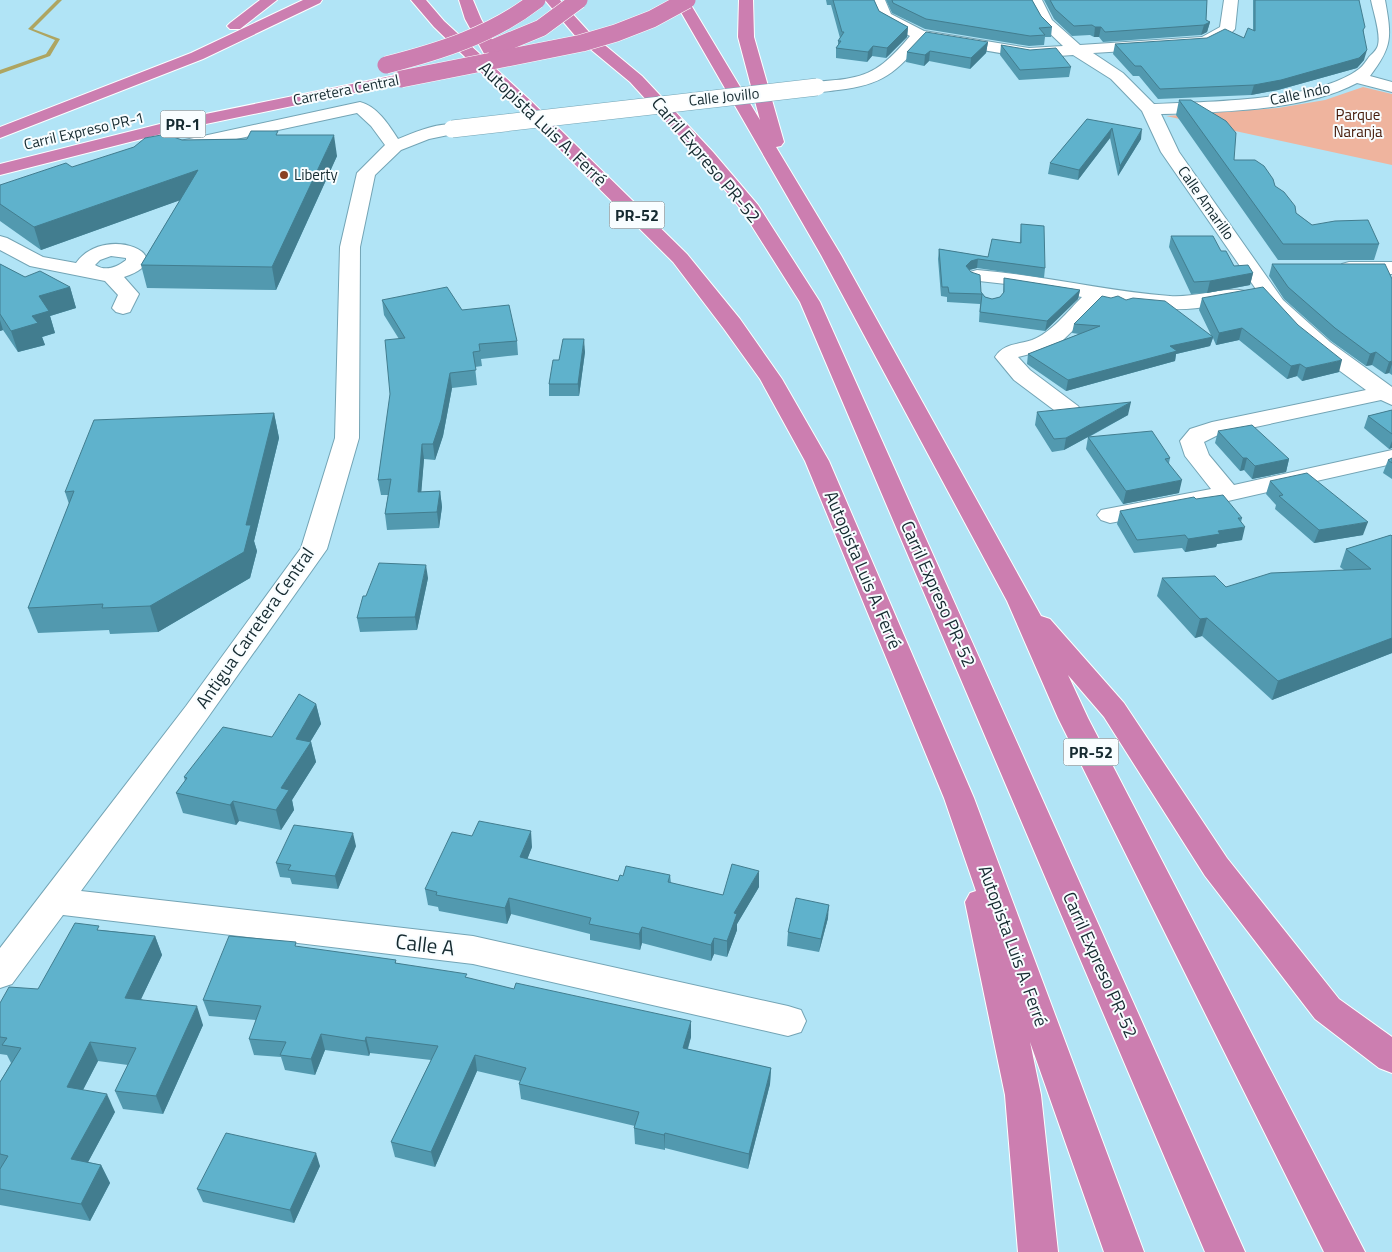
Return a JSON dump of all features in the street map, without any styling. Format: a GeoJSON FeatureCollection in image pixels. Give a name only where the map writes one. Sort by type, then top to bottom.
{"type":"FeatureCollection","features":[{"type":"Feature","properties":{"kind":"highway"},"geometry":{"type":"LineString","coordinates":[[128,82],[232,28],[270,0]]}},
{"type":"Feature","properties":{"kind":"highway"},"geometry":{"type":"LineString","coordinates":[[0,133],[197,56],[315,0]]}},
{"type":"Feature","properties":{"kind":"highway","name":"Autopista Luis A. Ferré"},"geometry":{"type":"LineString","coordinates":[[418,0],[439,24],[526,106],[680,258],[732,324],[771,378],[817,462],[959,798],[1124,1252]]}},
{"type":"Feature","properties":{"kind":"highway"},"geometry":{"type":"LineString","coordinates":[[466,0],[473,18],[494,57],[526,106]]}},
{"type":"Feature","properties":{"kind":"highway","name":"Carril Expreso PR-1"},"geometry":{"type":"LineString","coordinates":[[133,119],[433,54],[502,25],[537,0]]}},
{"type":"Feature","properties":{"kind":"highway","name":"Carril Expreso PR-52"},"geometry":{"type":"LineString","coordinates":[[552,0],[582,35],[636,79],[707,156],[751,209],[810,302],[1226,1252]]}},
{"type":"Feature","properties":{"kind":"highway"},"geometry":{"type":"LineString","coordinates":[[404,76],[500,46],[525,36],[551,22],[579,0]]}},
{"type":"Feature","properties":{"kind":"highway","name":"PR-52"},"geometry":{"type":"LineString","coordinates":[[681,0],[831,255],[1020,601],[1073,718],[1345,1252]]}},
{"type":"Feature","properties":{"kind":"highway","name":"Carretera Central"},"geometry":{"type":"LineString","coordinates":[[0,170],[176,125],[404,76],[582,43],[616,33],[652,19],[688,0]]}},
{"type":"Feature","properties":{"kind":"highway"},"geometry":{"type":"LineString","coordinates":[[746,0],[746,37],[785,177]]}},
{"type":"Feature","properties":{"kind":"highway"},"geometry":{"type":"LineString","coordinates":[[1020,601],[1114,710],[1216,867],[1327,1009],[1392,1057]]}},
{"type":"Feature","properties":{"kind":"highway"},"geometry":{"type":"LineString","coordinates":[[959,798],[1024,1095],[1038,1252]]}},
{"type":"Feature","properties":{"kind":"street"},"geometry":{"type":"LineString","coordinates":[[878,0],[885,17],[920,35],[1029,53],[1078,51],[1205,40],[1227,29],[1231,0]]}},
{"type":"Feature","properties":{"kind":"street","name":"Calle Amarillo"},"geometry":{"type":"LineString","coordinates":[[1035,0],[1046,22],[1078,51],[1117,76],[1150,109],[1170,152],[1276,304],[1322,347],[1388,395]]}},
{"type":"Feature","properties":{"kind":"street","name":"Calle Indo"},"geometry":{"type":"LineString","coordinates":[[1150,109],[1278,100],[1323,91],[1358,78],[1377,61],[1386,45],[1378,0]]}},
{"type":"Feature","properties":{"kind":"street","name":"Calle Jovillo"},"geometry":{"type":"LineString","coordinates":[[452,128],[817,87],[869,79],[885,71],[920,35]]}},
{"type":"Feature","properties":{"kind":"street"},"geometry":{"type":"LineString","coordinates":[[1358,78],[1392,87]]}},
{"type":"Feature","properties":{"kind":"street"},"geometry":{"type":"LineString","coordinates":[[152,152],[360,107],[377,122],[395,146]]}},
{"type":"Feature","properties":{"kind":"street","name":"Antigua Carretera Central"},"geometry":{"type":"LineString","coordinates":[[0,974],[249,640],[314,549],[346,438],[350,247],[366,172],[395,146],[424,135],[452,128]]}},
{"type":"Feature","properties":{"kind":"street"},"geometry":{"type":"LineString","coordinates":[[0,242],[38,262],[89,271],[110,274],[132,266],[138,258],[136,255],[125,250],[100,253],[92,256],[85,264],[89,271]]}},
{"type":"Feature","properties":{"kind":"street"},"geometry":{"type":"LineString","coordinates":[[1252,268],[1278,268]]}},
{"type":"Feature","properties":{"kind":"street"},"geometry":{"type":"LineString","coordinates":[[1333,268],[1392,268]]}},
{"type":"Feature","properties":{"kind":"street"},"geometry":{"type":"LineString","coordinates":[[110,274],[128,294],[123,308]]}},
{"type":"Feature","properties":{"kind":"street"},"geometry":{"type":"LineString","coordinates":[[987,282],[1023,280],[1098,294],[1172,303],[1197,302],[1266,290]]}},
{"type":"Feature","properties":{"kind":"street"},"geometry":{"type":"LineString","coordinates":[[1070,411],[1022,375],[1006,357],[1009,353],[1042,344],[1054,336],[1098,294]]}},
{"type":"Feature","properties":{"kind":"street"},"geometry":{"type":"LineString","coordinates":[[1228,494],[1197,456],[1192,441],[1198,434],[1212,429],[1388,395]]}},
{"type":"Feature","properties":{"kind":"street"},"geometry":{"type":"LineString","coordinates":[[1110,515],[1228,494],[1392,457]]}},
{"type":"Feature","properties":{"kind":"street","name":"Calle A"},"geometry":{"type":"LineString","coordinates":[[56,901],[473,950],[788,1021]]}},
{"type":"Feature","properties":{"kind":"green space","name":"Parque Naranja"},"geometry":{"type":"Polygon","coordinates":[[[1363,87],[1392,94],[1392,165],[1166,116],[1278,108],[1325,100],[1363,87]]]}},
{"type":"Feature","properties":{"kind":"building"},"geometry":{"type":"Polygon","coordinates":[[[833,0],[874,0],[879,11],[908,27],[887,48],[873,46],[868,52],[836,48],[844,32],[842,32],[833,0]]]}},
{"type":"Feature","properties":{"kind":"building"},"geometry":{"type":"Polygon","coordinates":[[[892,0],[1032,0],[1041,16],[1052,27],[1039,28],[1045,35],[1030,36],[926,19],[893,3],[892,0]]]}},
{"type":"Feature","properties":{"kind":"building"},"geometry":{"type":"Polygon","coordinates":[[[1050,0],[1207,0],[1206,20],[1210,22],[1204,25],[1105,32],[1101,27],[1092,25],[1074,26],[1055,9],[1050,0]]]}},
{"type":"Feature","properties":{"kind":"building"},"geometry":{"type":"Polygon","coordinates":[[[1255,0],[1359,0],[1365,27],[1363,30],[1367,50],[1359,58],[1281,80],[1254,85],[1160,89],[1141,66],[1135,66],[1115,44],[1207,38],[1225,29],[1244,38],[1248,28],[1255,31],[1255,0]]]}},
{"type":"Feature","properties":{"kind":"building"},"geometry":{"type":"Polygon","coordinates":[[[926,32],[988,42],[971,58],[930,51],[925,55],[907,52],[926,32]]]}},
{"type":"Feature","properties":{"kind":"building"},"geometry":{"type":"Polygon","coordinates":[[[1001,45],[1030,50],[1056,48],[1071,67],[1020,70],[1001,45]]]}},
{"type":"Feature","properties":{"kind":"building"},"geometry":{"type":"Polygon","coordinates":[[[1179,100],[1191,100],[1226,121],[1236,133],[1234,160],[1255,160],[1264,166],[1273,179],[1275,186],[1284,192],[1295,206],[1296,213],[1312,225],[1335,221],[1368,220],[1379,244],[1283,244],[1179,100]]]}},
{"type":"Feature","properties":{"kind":"building"},"geometry":{"type":"Polygon","coordinates":[[[1087,119],[1142,129],[1120,166],[1112,128],[1079,170],[1050,163],[1087,119]]]}},
{"type":"Feature","properties":{"kind":"building"},"geometry":{"type":"Polygon","coordinates":[[[251,131],[278,131],[276,135],[334,135],[272,267],[141,265],[198,170],[34,227],[0,204],[0,185],[66,163],[72,167],[134,147],[145,138],[168,135],[182,140],[247,139],[251,131]]]}},
{"type":"Feature","properties":{"kind":"building"},"geometry":{"type":"Polygon","coordinates":[[[1021,224],[1044,226],[1045,268],[978,259],[971,261],[966,266],[971,272],[980,275],[981,292],[985,297],[992,299],[1000,297],[1004,292],[1004,278],[1080,290],[1047,321],[980,312],[982,294],[949,293],[948,287],[942,287],[939,249],[988,257],[992,239],[1021,243],[1021,224]]]}},
{"type":"Feature","properties":{"kind":"building"},"geometry":{"type":"Polygon","coordinates":[[[1171,236],[1213,236],[1221,251],[1226,251],[1234,266],[1248,265],[1253,273],[1194,282],[1171,236]]]}},
{"type":"Feature","properties":{"kind":"building"},"geometry":{"type":"Polygon","coordinates":[[[0,264],[25,277],[40,271],[70,287],[39,296],[49,311],[32,316],[38,323],[11,331],[0,314],[0,264]]]}},
{"type":"Feature","properties":{"kind":"building"},"geometry":{"type":"Polygon","coordinates":[[[1272,264],[1385,264],[1392,279],[1392,361],[1389,362],[1376,352],[1370,354],[1335,328],[1288,287],[1272,264]]]}},
{"type":"Feature","properties":{"kind":"building"},"geometry":{"type":"Polygon","coordinates":[[[447,287],[462,310],[509,305],[517,341],[479,344],[480,351],[473,352],[476,370],[450,373],[441,420],[433,444],[422,444],[418,492],[440,491],[437,512],[385,514],[391,479],[378,480],[390,394],[385,340],[405,338],[382,300],[447,287]]]}},
{"type":"Feature","properties":{"kind":"building"},"geometry":{"type":"Polygon","coordinates":[[[1263,287],[1298,325],[1342,360],[1306,368],[1300,364],[1291,366],[1242,328],[1219,333],[1202,298],[1263,287]]]}},
{"type":"Feature","properties":{"kind":"building"},"geometry":{"type":"Polygon","coordinates":[[[1102,296],[1111,298],[1118,296],[1126,300],[1133,298],[1165,301],[1213,337],[1170,346],[1177,351],[1068,380],[1028,354],[1100,326],[1074,324],[1102,296]]]}},
{"type":"Feature","properties":{"kind":"building"},"geometry":{"type":"Polygon","coordinates":[[[563,339],[584,339],[578,384],[549,384],[553,360],[559,360],[563,339]]]}},
{"type":"Feature","properties":{"kind":"building"},"geometry":{"type":"Polygon","coordinates":[[[1131,402],[1066,438],[1054,439],[1037,412],[1131,402]]]}},
{"type":"Feature","properties":{"kind":"building"},"geometry":{"type":"Polygon","coordinates":[[[1392,410],[1392,434],[1368,416],[1392,410]]]}},
{"type":"Feature","properties":{"kind":"building"},"geometry":{"type":"Polygon","coordinates":[[[274,413],[246,525],[251,525],[244,552],[150,606],[102,608],[103,604],[28,608],[74,491],[65,492],[94,420],[274,413]]]}},
{"type":"Feature","properties":{"kind":"building"},"geometry":{"type":"Polygon","coordinates":[[[1252,425],[1289,459],[1255,466],[1247,458],[1243,458],[1218,431],[1252,425]]]}},
{"type":"Feature","properties":{"kind":"building"},"geometry":{"type":"Polygon","coordinates":[[[1152,431],[1170,458],[1165,459],[1182,480],[1126,491],[1088,437],[1152,431]]]}},
{"type":"Feature","properties":{"kind":"building"},"geometry":{"type":"Polygon","coordinates":[[[1307,473],[1368,522],[1319,530],[1279,496],[1283,495],[1270,481],[1307,473]]]}},
{"type":"Feature","properties":{"kind":"building"},"geometry":{"type":"Polygon","coordinates":[[[1223,495],[1242,518],[1238,518],[1245,527],[1218,531],[1220,534],[1188,539],[1185,535],[1137,540],[1120,511],[1194,497],[1196,499],[1223,495]]]}},
{"type":"Feature","properties":{"kind":"building"},"geometry":{"type":"Polygon","coordinates":[[[1391,535],[1392,638],[1278,681],[1207,618],[1200,619],[1162,578],[1215,576],[1226,587],[1271,573],[1371,569],[1346,549],[1391,535]]]}},
{"type":"Feature","properties":{"kind":"building"},"geometry":{"type":"Polygon","coordinates":[[[379,563],[426,565],[415,617],[357,618],[363,596],[366,596],[379,563]]]}},
{"type":"Feature","properties":{"kind":"building"},"geometry":{"type":"Polygon","coordinates":[[[299,694],[316,704],[296,739],[311,742],[281,788],[289,790],[276,810],[233,801],[230,805],[176,793],[187,778],[184,777],[223,727],[272,737],[299,694]]]}},
{"type":"Feature","properties":{"kind":"building"},"geometry":{"type":"Polygon","coordinates":[[[479,821],[531,831],[520,857],[618,881],[620,875],[623,876],[626,866],[670,875],[668,882],[723,895],[732,864],[759,871],[734,913],[737,914],[727,941],[714,938],[711,945],[642,927],[639,934],[589,924],[591,918],[509,898],[505,908],[436,895],[437,892],[425,889],[452,832],[472,836],[479,821]]]}},
{"type":"Feature","properties":{"kind":"building"},"geometry":{"type":"Polygon","coordinates":[[[294,825],[353,833],[335,876],[288,870],[291,865],[276,863],[294,825]]]}},
{"type":"Feature","properties":{"kind":"building"},"geometry":{"type":"Polygon","coordinates":[[[796,898],[829,905],[821,939],[788,932],[796,898]]]}},
{"type":"Feature","properties":{"kind":"building"},"geometry":{"type":"Polygon","coordinates":[[[75,923],[99,926],[97,930],[155,936],[125,998],[197,1006],[156,1096],[115,1091],[136,1048],[90,1042],[67,1087],[107,1094],[71,1159],[101,1165],[81,1204],[0,1189],[0,1169],[8,1156],[0,1154],[0,1082],[21,1048],[2,1045],[7,1038],[0,1037],[0,1003],[9,987],[38,989],[75,923]]]}},
{"type":"Feature","properties":{"kind":"building"},"geometry":{"type":"Polygon","coordinates":[[[229,936],[296,942],[295,946],[396,960],[395,963],[467,974],[465,977],[514,989],[516,983],[691,1021],[683,1048],[771,1068],[749,1154],[665,1133],[664,1135],[634,1128],[639,1112],[519,1084],[526,1068],[475,1055],[431,1152],[391,1142],[438,1046],[366,1037],[365,1041],[321,1034],[311,1059],[280,1055],[286,1042],[249,1039],[261,1006],[203,1000],[229,936]]]}},
{"type":"Feature","properties":{"kind":"building"},"geometry":{"type":"Polygon","coordinates":[[[226,1133],[316,1153],[290,1210],[197,1189],[226,1133]]]}},
{"type":"Feature","properties":{"kind":"waterway"},"geometry":{"type":"LineString","coordinates":[[0,72],[48,55],[58,39],[30,29],[60,0]]}},
{"type":"Feature","properties":{"kind":"place","name":"Liberty"},"geometry":{"type":"Point","coordinates":[284,175]}}]}
